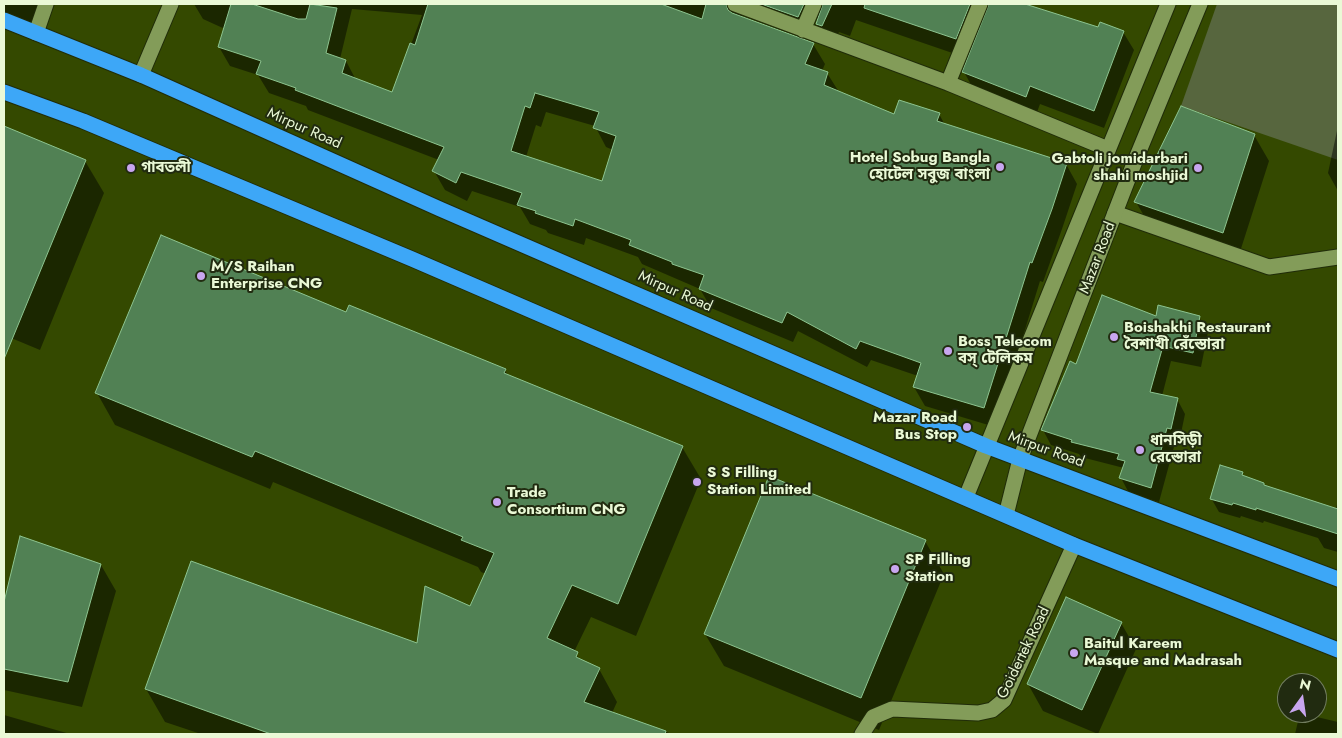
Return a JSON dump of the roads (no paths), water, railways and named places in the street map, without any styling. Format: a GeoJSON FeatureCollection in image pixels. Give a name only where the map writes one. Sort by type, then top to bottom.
{"type":"FeatureCollection","features":[{"type":"Feature","properties":{"kind":"highway","name":"Mirpur Road"},"geometry":{"type":"LineString","coordinates":[[4,20],[142,75],[449,213],[986,446],[1338,580]]}},
{"type":"Feature","properties":{"kind":"highway"},"geometry":{"type":"LineString","coordinates":[[4,92],[83,121],[357,236],[1074,545],[1338,650]]}},
{"type":"Feature","properties":{"kind":"street"},"geometry":{"type":"LineString","coordinates":[[36,33],[46,4]]}},
{"type":"Feature","properties":{"kind":"street"},"geometry":{"type":"LineString","coordinates":[[142,75],[171,4]]}},
{"type":"Feature","properties":{"kind":"street"},"geometry":{"type":"LineString","coordinates":[[735,4],[948,83],[1108,149]]}},
{"type":"Feature","properties":{"kind":"street"},"geometry":{"type":"LineString","coordinates":[[803,30],[814,4]]}},
{"type":"Feature","properties":{"kind":"street"},"geometry":{"type":"LineString","coordinates":[[948,83],[980,4]]}},
{"type":"Feature","properties":{"kind":"street","name":"Mazar Road"},"geometry":{"type":"LineString","coordinates":[[966,497],[1168,4]]}},
{"type":"Feature","properties":{"kind":"street","name":"Mazar Road"},"geometry":{"type":"LineString","coordinates":[[1006,515],[1020,459],[1115,213],[1200,4]]}},
{"type":"Feature","properties":{"kind":"street"},"geometry":{"type":"LineString","coordinates":[[1115,213],[1269,267],[1338,257]]}},
{"type":"Feature","properties":{"kind":"street","name":"Goidertek Road"},"geometry":{"type":"LineString","coordinates":[[862,734],[873,717],[892,709],[978,712],[992,710],[1004,700],[1074,545]]}},
{"type":"Feature","properties":{"kind":"place","name":"Hotel Sobug Bangla হোটেল সবুজ বাংলা"},"geometry":{"type":"Point","coordinates":[1000,167]}},
{"type":"Feature","properties":{"kind":"place","name":"গাবতলী"},"geometry":{"type":"Point","coordinates":[131,168]}},
{"type":"Feature","properties":{"kind":"place","name":"Gabtoli jomidarbari shahi moshjid"},"geometry":{"type":"Point","coordinates":[1198,168]}},
{"type":"Feature","properties":{"kind":"place","name":"M/S Raihan Enterprise CNG"},"geometry":{"type":"Point","coordinates":[201,276]}},
{"type":"Feature","properties":{"kind":"place","name":"Boishakhi Restaurant বৈশাখী রেঁস্তোরা"},"geometry":{"type":"Point","coordinates":[1114,337]}},
{"type":"Feature","properties":{"kind":"place","name":"Boss Telecom বস্ টেলিকম"},"geometry":{"type":"Point","coordinates":[948,351]}},
{"type":"Feature","properties":{"kind":"place","name":"Mazar Road Bus Stop"},"geometry":{"type":"Point","coordinates":[967,427]}},
{"type":"Feature","properties":{"kind":"place","name":"ধানসিড়ী রেস্তোরা"},"geometry":{"type":"Point","coordinates":[1140,450]}},
{"type":"Feature","properties":{"kind":"place","name":"S S Filling Station Limited"},"geometry":{"type":"Point","coordinates":[697,482]}},
{"type":"Feature","properties":{"kind":"place","name":"Trade Consortium CNG"},"geometry":{"type":"Point","coordinates":[497,502]}},
{"type":"Feature","properties":{"kind":"place","name":"SP Filling Station"},"geometry":{"type":"Point","coordinates":[895,569]}},
{"type":"Feature","properties":{"kind":"place","name":"Baitul Kareem Masque and Madrasah"},"geometry":{"type":"Point","coordinates":[1074,653]}}]}
